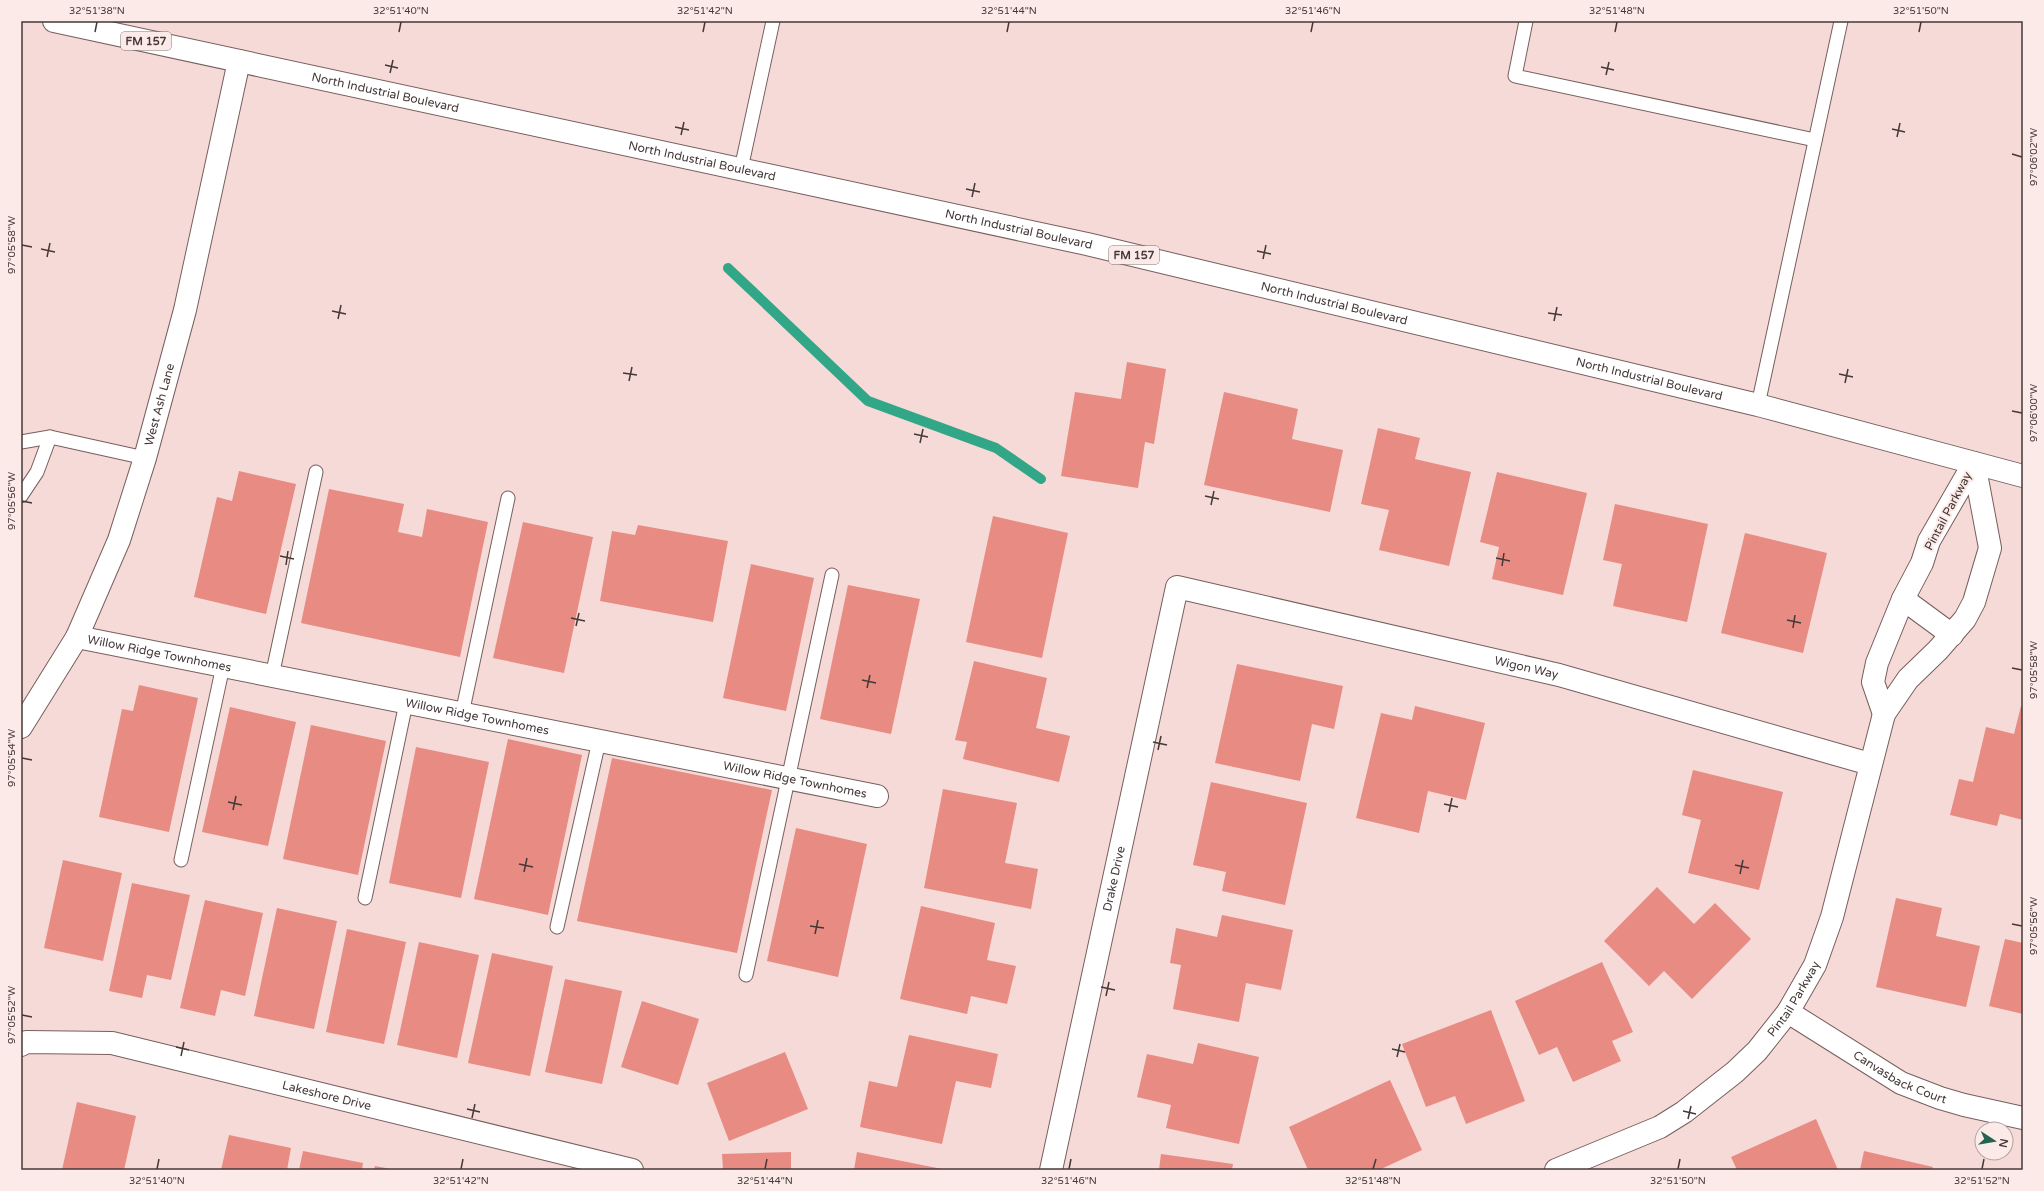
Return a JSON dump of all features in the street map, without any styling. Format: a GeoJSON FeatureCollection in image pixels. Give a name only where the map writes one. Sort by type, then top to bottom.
{"type":"FeatureCollection","features":[{"type":"Feature","properties":{"kind":"street","name":"North Industrial Boulevard"},"geometry":{"type":"LineString","coordinates":[[54,21],[1087,244],[1758,405],[2023,476]]}},
{"type":"Feature","properties":{"kind":"street","name":"West Ash Lane"},"geometry":{"type":"LineString","coordinates":[[21,726],[77,637],[119,540],[145,458],[185,310],[239,61]]}},
{"type":"Feature","properties":{"kind":"street","name":"Pintail Parkway"},"geometry":{"type":"LineString","coordinates":[[1884,714],[1873,682],[1879,656],[1903,599],[1922,563],[1929,541],[1974,463]]}},
{"type":"Feature","properties":{"kind":"street","name":"Pintail Parkway"},"geometry":{"type":"LineString","coordinates":[[1556,1170],[1660,1127],[1684,1112],[1711,1092],[1746,1062],[1757,1051],[1788,1012],[1815,965],[1832,917],[1884,714],[1908,680],[1952,635],[1965,619],[1974,602],[1990,548],[1974,463]]}},
{"type":"Feature","properties":{"kind":"street","name":"Wigon Way"},"geometry":{"type":"LineString","coordinates":[[1177,588],[1559,675],[1870,764]]}},
{"type":"Feature","properties":{"kind":"street","name":"Drake Drive"},"geometry":{"type":"LineString","coordinates":[[1051,1170],[1177,588]]}},
{"type":"Feature","properties":{"kind":"street"},"geometry":{"type":"LineString","coordinates":[[1903,599],[1952,635]]}},
{"type":"Feature","properties":{"kind":"street","name":"Willow Ridge Townhomes"},"geometry":{"type":"LineString","coordinates":[[77,637],[877,796]]}},
{"type":"Feature","properties":{"kind":"street","name":"Canvasback Court"},"geometry":{"type":"LineString","coordinates":[[1788,1012],[1901,1083],[1958,1104],[2023,1118]]}},
{"type":"Feature","properties":{"kind":"street","name":"Lakeshore Drive"},"geometry":{"type":"LineString","coordinates":[[21,1045],[26,1042],[112,1043],[632,1169]]}},
{"type":"Feature","properties":{"kind":"lane"},"geometry":{"type":"LineString","coordinates":[[741,169],[773,21]]}},
{"type":"Feature","properties":{"kind":"lane"},"geometry":{"type":"LineString","coordinates":[[1526,21],[1515,76],[1815,140]]}},
{"type":"Feature","properties":{"kind":"lane"},"geometry":{"type":"LineString","coordinates":[[1758,405],[1841,21]]}},
{"type":"Feature","properties":{"kind":"lane"},"geometry":{"type":"LineString","coordinates":[[21,496],[37,472],[50,437]]}},
{"type":"Feature","properties":{"kind":"lane"},"geometry":{"type":"LineString","coordinates":[[21,442],[50,437],[145,458]]}},
{"type":"Feature","properties":{"kind":"lane"},"geometry":{"type":"LineString","coordinates":[[272,676],[316,472]]}},
{"type":"Feature","properties":{"kind":"lane"},"geometry":{"type":"LineString","coordinates":[[462,714],[508,498]]}},
{"type":"Feature","properties":{"kind":"lane"},"geometry":{"type":"LineString","coordinates":[[746,974],[832,575]]}},
{"type":"Feature","properties":{"kind":"lane"},"geometry":{"type":"LineString","coordinates":[[181,860],[223,666]]}},
{"type":"Feature","properties":{"kind":"lane"},"geometry":{"type":"LineString","coordinates":[[365,898],[406,703]]}},
{"type":"Feature","properties":{"kind":"lane"},"geometry":{"type":"LineString","coordinates":[[557,927],[599,741]]}},
{"type":"Feature","properties":{"kind":"building"},"geometry":{"type":"Polygon","coordinates":[[[1127,362],[1166,369],[1154,444],[1145,442],[1138,488],[1061,476],[1075,392],[1121,399],[1127,362]]]}},
{"type":"Feature","properties":{"kind":"building"},"geometry":{"type":"Polygon","coordinates":[[[1224,392],[1298,409],[1292,439],[1343,450],[1330,512],[1204,485],[1224,392]]]}},
{"type":"Feature","properties":{"kind":"building"},"geometry":{"type":"Polygon","coordinates":[[[1378,428],[1420,438],[1415,459],[1471,472],[1449,566],[1379,550],[1389,510],[1361,504],[1378,428]]]}},
{"type":"Feature","properties":{"kind":"building"},"geometry":{"type":"Polygon","coordinates":[[[239,471],[296,484],[266,614],[194,597],[217,497],[232,501],[239,471]]]}},
{"type":"Feature","properties":{"kind":"building"},"geometry":{"type":"Polygon","coordinates":[[[1497,472],[1587,493],[1563,595],[1492,579],[1499,547],[1480,542],[1497,472]]]}},
{"type":"Feature","properties":{"kind":"building"},"geometry":{"type":"Polygon","coordinates":[[[329,489],[404,504],[398,532],[422,537],[427,509],[488,522],[460,657],[301,623],[329,489]]]}},
{"type":"Feature","properties":{"kind":"building"},"geometry":{"type":"Polygon","coordinates":[[[1615,504],[1708,524],[1687,622],[1613,606],[1622,564],[1603,560],[1615,504]]]}},
{"type":"Feature","properties":{"kind":"building"},"geometry":{"type":"Polygon","coordinates":[[[993,516],[1068,533],[1042,658],[966,642],[993,516]]]}},
{"type":"Feature","properties":{"kind":"building"},"geometry":{"type":"Polygon","coordinates":[[[523,522],[593,537],[564,673],[493,658],[523,522]]]}},
{"type":"Feature","properties":{"kind":"building"},"geometry":{"type":"Polygon","coordinates":[[[638,525],[728,541],[713,622],[600,601],[612,531],[635,535],[638,525]]]}},
{"type":"Feature","properties":{"kind":"building"},"geometry":{"type":"Polygon","coordinates":[[[1745,533],[1827,553],[1803,653],[1721,633],[1745,533]]]}},
{"type":"Feature","properties":{"kind":"building"},"geometry":{"type":"Polygon","coordinates":[[[751,564],[814,578],[786,711],[723,698],[751,564]]]}},
{"type":"Feature","properties":{"kind":"building"},"geometry":{"type":"Polygon","coordinates":[[[848,585],[920,599],[891,734],[820,719],[848,585]]]}},
{"type":"Feature","properties":{"kind":"building"},"geometry":{"type":"Polygon","coordinates":[[[974,661],[1047,678],[1036,728],[1070,736],[1059,782],[963,759],[967,742],[955,740],[974,661]]]}},
{"type":"Feature","properties":{"kind":"building"},"geometry":{"type":"Polygon","coordinates":[[[1237,664],[1343,686],[1334,729],[1312,724],[1300,781],[1215,763],[1237,664]]]}},
{"type":"Feature","properties":{"kind":"building"},"geometry":{"type":"Polygon","coordinates":[[[139,685],[198,698],[169,832],[99,817],[122,709],[133,711],[139,685]]]}},
{"type":"Feature","properties":{"kind":"building"},"geometry":{"type":"Polygon","coordinates":[[[1415,706],[1485,723],[1466,800],[1428,791],[1419,833],[1356,818],[1381,713],[1412,720],[1415,706]]]}},
{"type":"Feature","properties":{"kind":"building"},"geometry":{"type":"Polygon","coordinates":[[[2021,706],[2023,706],[2023,820],[2000,814],[1997,826],[1950,815],[1959,779],[1973,782],[1986,727],[2014,734],[2021,706]]]}},
{"type":"Feature","properties":{"kind":"building"},"geometry":{"type":"Polygon","coordinates":[[[230,707],[296,722],[268,846],[202,832],[230,707]]]}},
{"type":"Feature","properties":{"kind":"building"},"geometry":{"type":"Polygon","coordinates":[[[311,725],[386,741],[358,875],[283,859],[311,725]]]}},
{"type":"Feature","properties":{"kind":"building"},"geometry":{"type":"Polygon","coordinates":[[[508,739],[582,755],[548,915],[474,899],[508,739]]]}},
{"type":"Feature","properties":{"kind":"building"},"geometry":{"type":"Polygon","coordinates":[[[416,747],[489,762],[461,898],[389,883],[416,747]]]}},
{"type":"Feature","properties":{"kind":"building"},"geometry":{"type":"Polygon","coordinates":[[[612,758],[772,790],[737,953],[577,921],[612,758]]]}},
{"type":"Feature","properties":{"kind":"building"},"geometry":{"type":"Polygon","coordinates":[[[1693,770],[1783,792],[1759,890],[1688,873],[1701,820],[1682,815],[1693,770]]]}},
{"type":"Feature","properties":{"kind":"building"},"geometry":{"type":"Polygon","coordinates":[[[1211,782],[1307,803],[1285,905],[1222,891],[1226,872],[1193,865],[1211,782]]]}},
{"type":"Feature","properties":{"kind":"building"},"geometry":{"type":"Polygon","coordinates":[[[943,789],[1017,803],[1005,863],[1038,869],[1031,909],[924,888],[943,789]]]}},
{"type":"Feature","properties":{"kind":"building"},"geometry":{"type":"Polygon","coordinates":[[[796,828],[867,844],[838,977],[767,961],[796,828]]]}},
{"type":"Feature","properties":{"kind":"building"},"geometry":{"type":"Polygon","coordinates":[[[63,860],[122,873],[103,961],[44,948],[63,860]]]}},
{"type":"Feature","properties":{"kind":"building"},"geometry":{"type":"Polygon","coordinates":[[[132,883],[190,895],[171,980],[147,975],[142,998],[109,991],[132,883]]]}},
{"type":"Feature","properties":{"kind":"building"},"geometry":{"type":"Polygon","coordinates":[[[1657,887],[1694,924],[1715,903],[1751,939],[1692,999],[1664,971],[1649,986],[1604,941],[1657,887]]]}},
{"type":"Feature","properties":{"kind":"building"},"geometry":{"type":"Polygon","coordinates":[[[1896,898],[1942,908],[1936,936],[1980,946],[1966,1007],[1876,987],[1896,898]]]}},
{"type":"Feature","properties":{"kind":"building"},"geometry":{"type":"Polygon","coordinates":[[[205,900],[263,913],[245,996],[221,990],[215,1016],[180,1008],[205,900]]]}},
{"type":"Feature","properties":{"kind":"building"},"geometry":{"type":"Polygon","coordinates":[[[921,906],[995,923],[987,960],[1016,966],[1007,1004],[971,996],[967,1014],[900,999],[921,906]]]}},
{"type":"Feature","properties":{"kind":"building"},"geometry":{"type":"Polygon","coordinates":[[[277,908],[337,921],[314,1029],[254,1016],[277,908]]]}},
{"type":"Feature","properties":{"kind":"building"},"geometry":{"type":"Polygon","coordinates":[[[1222,915],[1293,930],[1281,990],[1246,983],[1239,1022],[1173,1009],[1181,965],[1170,963],[1176,928],[1217,937],[1222,915]]]}},
{"type":"Feature","properties":{"kind":"building"},"geometry":{"type":"Polygon","coordinates":[[[347,929],[406,942],[384,1044],[326,1032],[347,929]]]}},
{"type":"Feature","properties":{"kind":"building"},"geometry":{"type":"Polygon","coordinates":[[[2005,939],[2023,943],[2023,1014],[1989,1006],[2005,939]]]}},
{"type":"Feature","properties":{"kind":"building"},"geometry":{"type":"Polygon","coordinates":[[[419,942],[479,955],[457,1058],[397,1045],[419,942]]]}},
{"type":"Feature","properties":{"kind":"building"},"geometry":{"type":"Polygon","coordinates":[[[492,953],[553,966],[530,1076],[468,1063],[492,953]]]}},
{"type":"Feature","properties":{"kind":"building"},"geometry":{"type":"Polygon","coordinates":[[[1602,962],[1633,1032],[1612,1041],[1621,1061],[1573,1082],[1557,1047],[1539,1055],[1515,1001],[1602,962]]]}},
{"type":"Feature","properties":{"kind":"building"},"geometry":{"type":"Polygon","coordinates":[[[565,979],[622,991],[602,1084],[545,1072],[565,979]]]}},
{"type":"Feature","properties":{"kind":"building"},"geometry":{"type":"Polygon","coordinates":[[[642,1001],[699,1019],[678,1085],[621,1067],[642,1001]]]}},
{"type":"Feature","properties":{"kind":"building"},"geometry":{"type":"Polygon","coordinates":[[[1491,1010],[1525,1101],[1466,1124],[1455,1096],[1426,1107],[1402,1044],[1491,1010]]]}},
{"type":"Feature","properties":{"kind":"building"},"geometry":{"type":"Polygon","coordinates":[[[909,1035],[998,1054],[991,1088],[956,1081],[942,1144],[860,1127],[869,1081],[897,1087],[909,1035]]]}},
{"type":"Feature","properties":{"kind":"building"},"geometry":{"type":"Polygon","coordinates":[[[1198,1043],[1259,1057],[1239,1144],[1166,1128],[1171,1105],[1137,1097],[1147,1054],[1193,1064],[1198,1043]]]}},
{"type":"Feature","properties":{"kind":"building"},"geometry":{"type":"Polygon","coordinates":[[[785,1052],[808,1109],[729,1141],[707,1083],[785,1052]]]}},
{"type":"Feature","properties":{"kind":"building"},"geometry":{"type":"Polygon","coordinates":[[[1390,1080],[1422,1150],[1379,1170],[1308,1170],[1289,1127],[1390,1080]]]}},
{"type":"Feature","properties":{"kind":"building"},"geometry":{"type":"Polygon","coordinates":[[[77,1102],[136,1116],[124,1170],[62,1170],[77,1102]]]}},
{"type":"Feature","properties":{"kind":"building"},"geometry":{"type":"Polygon","coordinates":[[[1816,1119],[1838,1170],[1737,1170],[1731,1157],[1816,1119]]]}},
{"type":"Feature","properties":{"kind":"building"},"geometry":{"type":"Polygon","coordinates":[[[229,1135],[291,1148],[287,1170],[221,1170],[229,1135]]]}},
{"type":"Feature","properties":{"kind":"building"},"geometry":{"type":"Polygon","coordinates":[[[303,1151],[363,1163],[362,1170],[299,1170],[303,1151]]]}},
{"type":"Feature","properties":{"kind":"building"},"geometry":{"type":"Polygon","coordinates":[[[1864,1151],[1933,1167],[1932,1170],[1860,1170],[1864,1151]]]}},
{"type":"Feature","properties":{"kind":"building"},"geometry":{"type":"Polygon","coordinates":[[[791,1152],[791,1170],[723,1170],[722,1154],[791,1152]]]}},
{"type":"Feature","properties":{"kind":"building"},"geometry":{"type":"Polygon","coordinates":[[[857,1152],[942,1169],[942,1170],[854,1170],[857,1152]]]}},
{"type":"Feature","properties":{"kind":"building"},"geometry":{"type":"Polygon","coordinates":[[[1161,1154],[1233,1164],[1232,1170],[1159,1170],[1161,1154]]]}},
{"type":"Feature","properties":{"kind":"building"},"geometry":{"type":"Polygon","coordinates":[[[375,1166],[391,1169],[391,1170],[374,1170],[375,1166]]]}},
{"type":"Feature","properties":{"kind":"waterway"},"geometry":{"type":"LineString","coordinates":[[728,268],[868,401],[996,448],[1041,479]]}}]}
